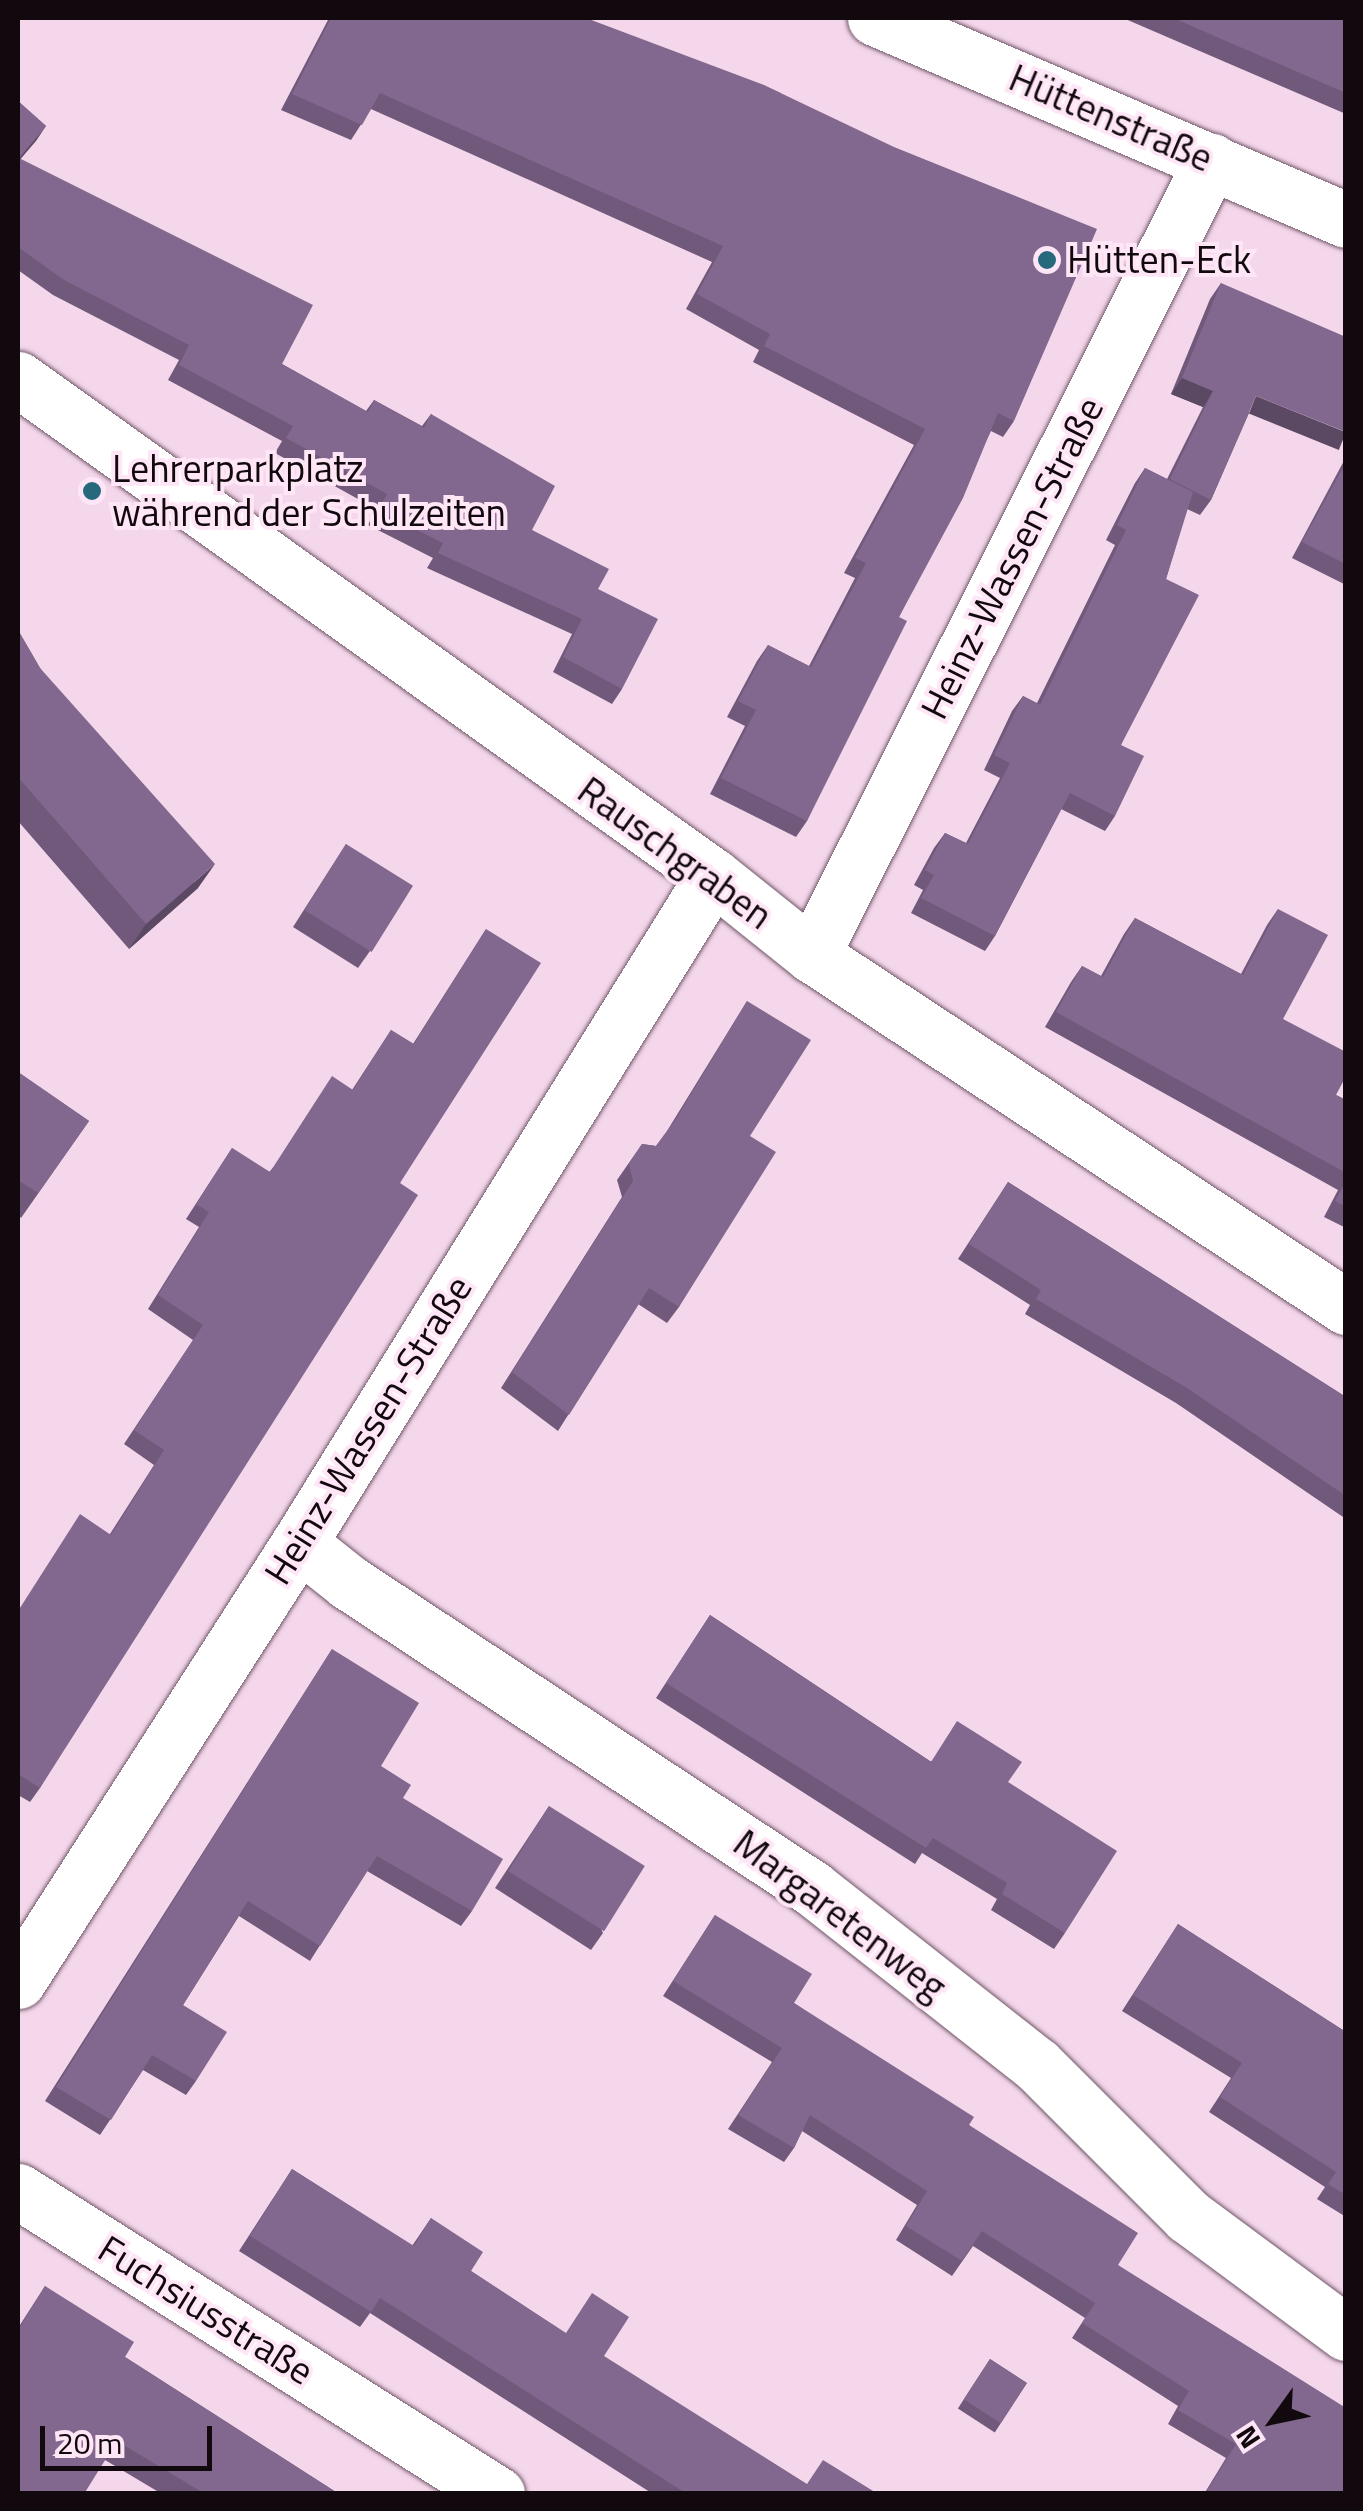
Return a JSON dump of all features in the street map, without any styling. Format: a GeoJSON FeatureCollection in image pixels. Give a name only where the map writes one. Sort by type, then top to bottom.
{"type":"FeatureCollection","features":[{"type":"Feature","properties":{"kind":"street","name":"Hüttenstraße"},"geometry":{"type":"LineString","coordinates":[[875,18],[1346,220]]}},
{"type":"Feature","properties":{"kind":"street","name":"Heinz-Wassen-Straße"},"geometry":{"type":"LineString","coordinates":[[812,955],[1212,161]]}},
{"type":"Feature","properties":{"kind":"street","name":"Rauschgraben"},"geometry":{"type":"LineString","coordinates":[[18,379],[713,876],[812,955],[1346,1307]]}},
{"type":"Feature","properties":{"kind":"street","name":"Heinz-Wassen-Straße"},"geometry":{"type":"LineString","coordinates":[[18,1981],[299,1543],[713,876]]}},
{"type":"Feature","properties":{"kind":"street","name":"Margaretenweg"},"geometry":{"type":"LineString","coordinates":[[299,1543],[348,1582],[812,1888],[1037,2065],[1188,2216],[1346,2332]]}},
{"type":"Feature","properties":{"kind":"street","name":"Fuchsiusstraße"},"geometry":{"type":"LineString","coordinates":[[18,2191],[497,2494]]}},
{"type":"Feature","properties":{"kind":"building"},"geometry":{"type":"Polygon","coordinates":[[[331,18],[586,18],[764,85],[894,147],[1097,229],[1014,421],[998,413],[963,498],[899,617],[907,621],[807,821],[721,778],[756,710],[738,701],[768,645],[811,667],[866,563],[855,558],[925,429],[764,346],[770,334],[697,294],[723,246],[380,93],[362,125],[292,94],[331,18]]]}},
{"type":"Feature","properties":{"kind":"building"},"geometry":{"type":"Polygon","coordinates":[[[1173,18],[1346,18],[1346,93],[1173,18]]]}},
{"type":"Feature","properties":{"kind":"building"},"geometry":{"type":"Polygon","coordinates":[[[18,101],[46,126],[19,158],[313,305],[282,364],[368,412],[374,400],[424,428],[431,414],[555,486],[532,530],[609,569],[598,589],[658,619],[622,689],[563,657],[582,619],[438,553],[443,543],[378,510],[387,494],[286,438],[293,426],[179,365],[189,345],[64,280],[18,247],[18,101]]]}},
{"type":"Feature","properties":{"kind":"building"},"geometry":{"type":"Polygon","coordinates":[[[1221,283],[1346,337],[1346,432],[1256,396],[1211,500],[1170,479],[1213,391],[1182,378],[1221,283]]]}},
{"type":"Feature","properties":{"kind":"building"},"geometry":{"type":"Polygon","coordinates":[[[1346,462],[1346,564],[1302,542],[1346,462]]]}},
{"type":"Feature","properties":{"kind":"building"},"geometry":{"type":"Polygon","coordinates":[[[1145,468],[1193,492],[1166,579],[1199,595],[1121,745],[1144,756],[1115,816],[1070,793],[995,936],[921,898],[934,875],[925,870],[945,833],[968,844],[1010,763],[994,755],[1023,696],[1040,705],[1126,530],[1117,525],[1145,468]]]}},
{"type":"Feature","properties":{"kind":"building"},"geometry":{"type":"Polygon","coordinates":[[[18,630],[40,668],[215,864],[146,924],[18,777],[18,630]]]}},
{"type":"Feature","properties":{"kind":"building"},"geometry":{"type":"Polygon","coordinates":[[[346,844],[413,886],[372,952],[305,910],[346,844]]]}},
{"type":"Feature","properties":{"kind":"building"},"geometry":{"type":"Polygon","coordinates":[[[1278,909],[1328,935],[1283,1019],[1346,1052],[1346,1076],[1336,1095],[1346,1100],[1346,1173],[1056,1012],[1082,966],[1103,977],[1135,918],[1243,975],[1278,909]]]}},
{"type":"Feature","properties":{"kind":"building"},"geometry":{"type":"Polygon","coordinates":[[[486,929],[541,963],[400,1183],[418,1195],[40,1788],[18,1774],[18,1611],[80,1514],[111,1535],[164,1450],[134,1430],[203,1325],[158,1295],[209,1212],[196,1204],[232,1148],[270,1172],[332,1076],[353,1090],[391,1030],[414,1044],[486,929]]]}},
{"type":"Feature","properties":{"kind":"building"},"geometry":{"type":"Polygon","coordinates":[[[747,1001],[811,1040],[750,1136],[776,1152],[679,1307],[649,1288],[569,1415],[512,1372],[633,1181],[629,1164],[642,1144],[656,1146],[676,1119],[747,1001]]]}},
{"type":"Feature","properties":{"kind":"building"},"geometry":{"type":"Polygon","coordinates":[[[18,1072],[89,1121],[38,1193],[18,1180],[18,1072]]]}},
{"type":"Feature","properties":{"kind":"building"},"geometry":{"type":"Polygon","coordinates":[[[1346,1181],[1346,1207],[1335,1201],[1346,1181]]]}},
{"type":"Feature","properties":{"kind":"building"},"geometry":{"type":"Polygon","coordinates":[[[1008,1182],[1346,1397],[1346,1496],[1187,1388],[1036,1299],[1041,1290],[969,1244],[1008,1182]]]}},
{"type":"Feature","properties":{"kind":"building"},"geometry":{"type":"Polygon","coordinates":[[[710,1615],[931,1762],[957,1721],[1022,1762],[1008,1782],[1117,1851],[1065,1933],[1002,1894],[1007,1883],[933,1838],[926,1848],[666,1683],[710,1615]]]}},
{"type":"Feature","properties":{"kind":"building"},"geometry":{"type":"Polygon","coordinates":[[[332,1649],[419,1703],[381,1766],[411,1785],[403,1798],[503,1859],[472,1911],[377,1856],[320,1946],[248,1901],[183,2005],[227,2032],[196,2081],[152,2055],[111,2120],[56,2087],[332,1649]]]}},
{"type":"Feature","properties":{"kind":"building"},"geometry":{"type":"Polygon","coordinates":[[[549,1806],[645,1866],[604,1931],[508,1871],[549,1806]]]}},
{"type":"Feature","properties":{"kind":"building"},"geometry":{"type":"Polygon","coordinates":[[[715,1915],[812,1974],[794,2003],[974,2117],[969,2125],[1138,2233],[1118,2265],[1346,2408],[1346,2494],[1205,2494],[1236,2444],[1178,2410],[1189,2391],[1082,2323],[1095,2303],[982,2231],[962,2261],[906,2226],[927,2191],[810,2115],[794,2148],[738,2115],[782,2048],[673,1981],[715,1915]]]}},
{"type":"Feature","properties":{"kind":"building"},"geometry":{"type":"Polygon","coordinates":[[[1178,1924],[1346,2032],[1346,2195],[1328,2184],[1336,2172],[1220,2097],[1242,2063],[1133,1995],[1178,1924]]]}},
{"type":"Feature","properties":{"kind":"building"},"geometry":{"type":"Polygon","coordinates":[[[292,2169],[414,2246],[431,2218],[483,2252],[471,2271],[566,2333],[592,2293],[629,2317],[604,2356],[807,2484],[823,2460],[878,2494],[687,2494],[380,2298],[371,2312],[250,2236],[292,2169]]]}},
{"type":"Feature","properties":{"kind":"building"},"geometry":{"type":"Polygon","coordinates":[[[45,2286],[134,2342],[125,2357],[339,2494],[205,2494],[117,2441],[84,2494],[18,2494],[18,2330],[45,2286]]]}},
{"type":"Feature","properties":{"kind":"building"},"geometry":{"type":"Polygon","coordinates":[[[990,2359],[1027,2383],[1001,2423],[964,2399],[990,2359]]]}},
{"type":"Feature","properties":{"kind":"place","name":"Hütten-Eck"},"geometry":{"type":"Point","coordinates":[1047,260]}},
{"type":"Feature","properties":{"kind":"place","name":"Lehrerparkplatz während der Schulzeiten"},"geometry":{"type":"Point","coordinates":[92,491]}}]}
